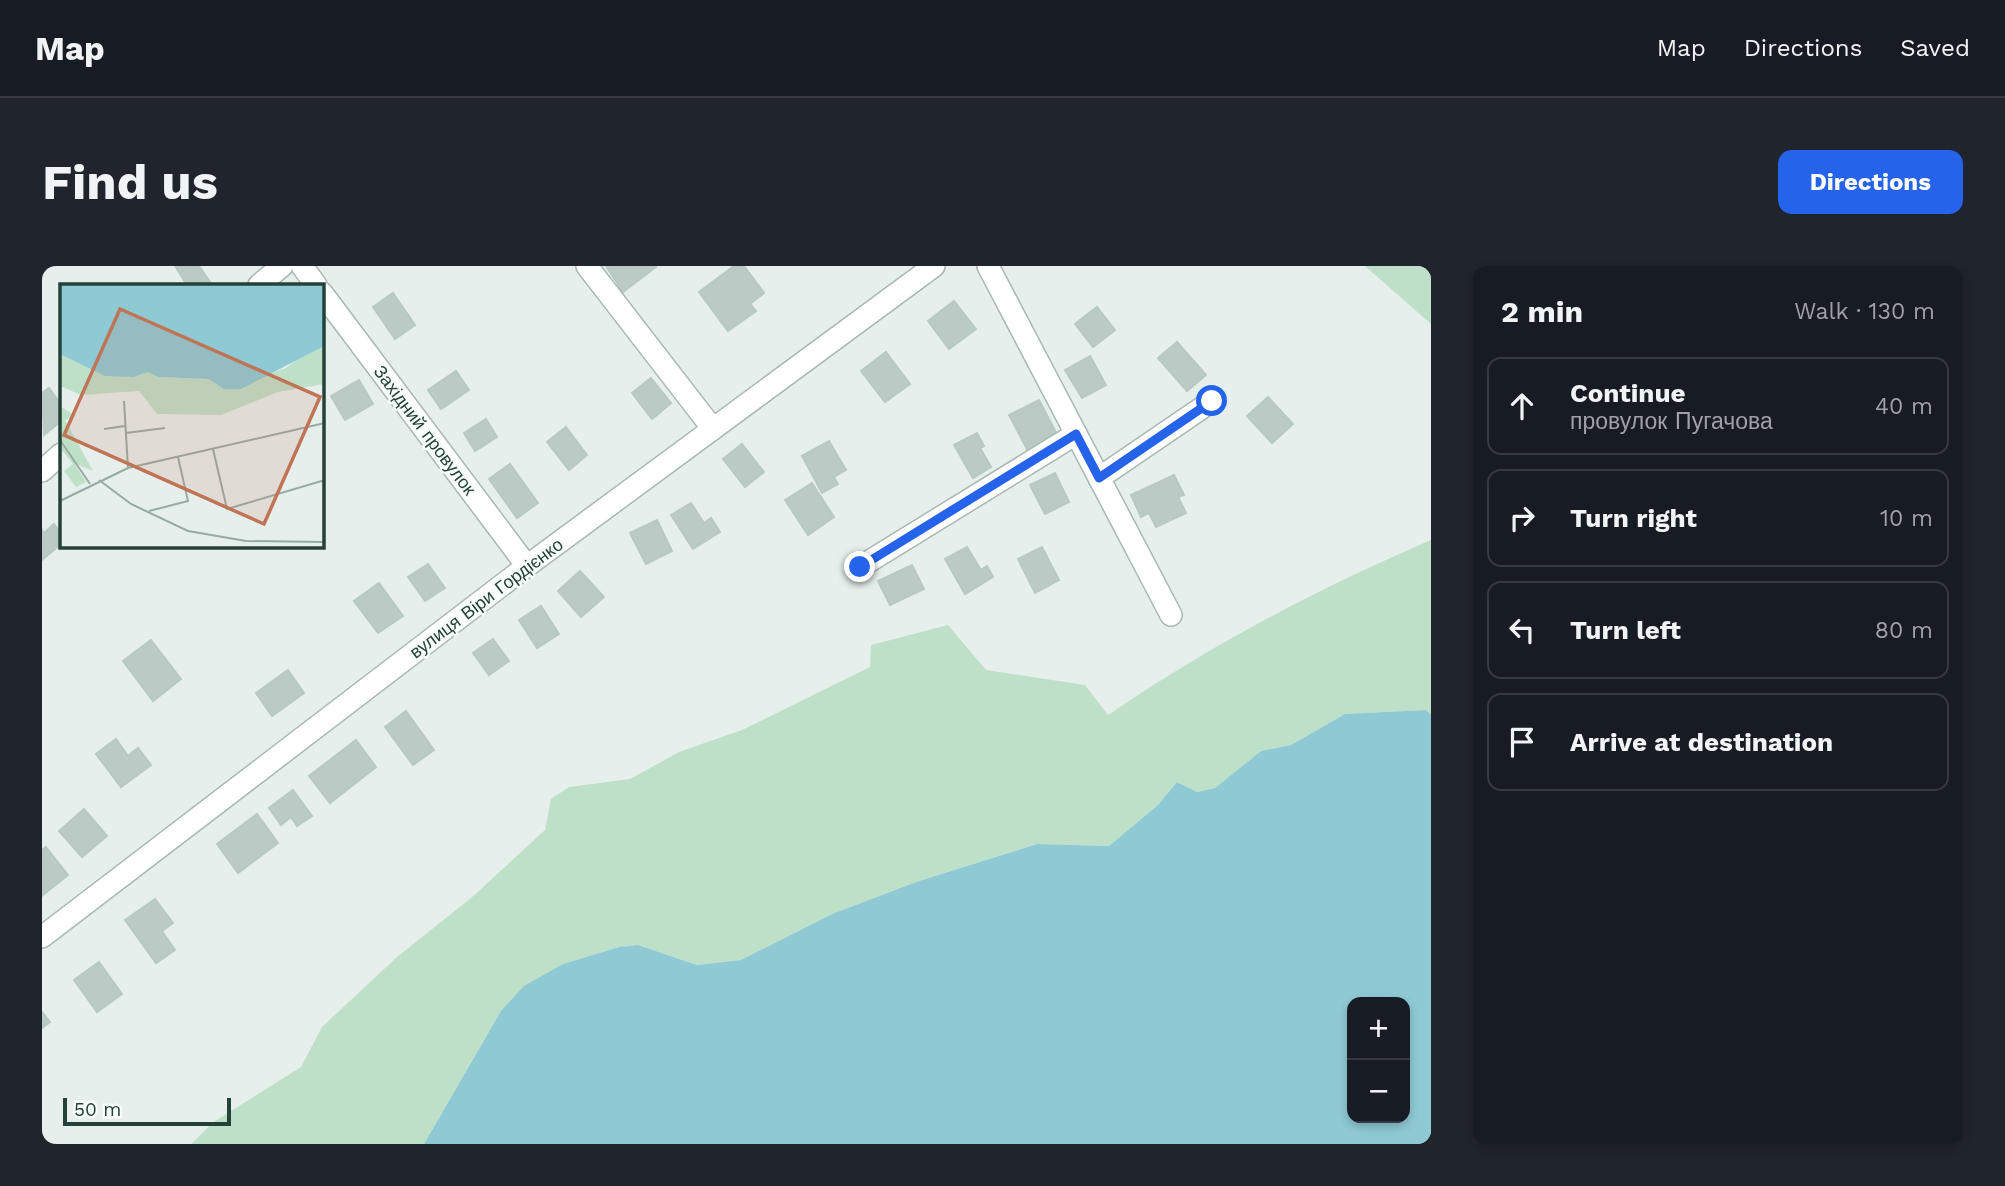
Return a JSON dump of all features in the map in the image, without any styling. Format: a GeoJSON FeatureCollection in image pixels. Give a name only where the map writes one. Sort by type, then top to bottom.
{"type":"FeatureCollection","features":[{"type":"Feature","properties":{"kind":"street"},"geometry":{"type":"LineString","coordinates":[[260,284],[282,266]]}},
{"type":"Feature","properties":{"kind":"street"},"geometry":{"type":"LineString","coordinates":[[302,266],[315,284]]}},
{"type":"Feature","properties":{"kind":"street"},"geometry":{"type":"LineString","coordinates":[[587,266],[713,429]]}},
{"type":"Feature","properties":{"kind":"street","name":"вулиця Віри Гордієнко"},"geometry":{"type":"LineString","coordinates":[[42,937],[527,566],[934,266]]}},
{"type":"Feature","properties":{"kind":"street"},"geometry":{"type":"LineString","coordinates":[[988,266],[1171,615]]}},
{"type":"Feature","properties":{"kind":"street","name":"Західний провулок"},"geometry":{"type":"LineString","coordinates":[[324,296],[527,566]]}},
{"type":"Feature","properties":{"kind":"street"},"geometry":{"type":"LineString","coordinates":[[1099,478],[1212,401]]}},
{"type":"Feature","properties":{"kind":"street"},"geometry":{"type":"LineString","coordinates":[[860,567],[1076,434]]}},
{"type":"Feature","properties":{"kind":"street"},"geometry":{"type":"LineString","coordinates":[[42,471],[60,455]]}},
{"type":"Feature","properties":{"kind":"green space"},"geometry":{"type":"Polygon","coordinates":[[[1365,266],[1431,266],[1431,324],[1365,266]]]}},
{"type":"Feature","properties":{"kind":"green space"},"geometry":{"type":"Polygon","coordinates":[[[1431,540],[1431,714],[1426,710],[1345,714],[1291,745],[1261,751],[1215,788],[1197,792],[1177,782],[1158,805],[1109,846],[1036,844],[919,881],[832,914],[741,960],[697,965],[638,945],[619,947],[563,964],[501,1011],[424,1144],[191,1144],[212,1123],[301,1067],[322,1027],[397,957],[471,898],[545,830],[551,799],[569,787],[630,779],[679,752],[742,730],[870,667],[871,645],[948,625],[986,670],[1085,685],[1108,715],[1186,665],[1265,620],[1347,578],[1431,540]]]}},
{"type":"Feature","properties":{"kind":"water"},"geometry":{"type":"Polygon","coordinates":[[[1426,710],[1431,714],[1431,1144],[424,1144],[501,1011],[524,986],[563,964],[619,947],[638,945],[697,965],[741,960],[832,914],[919,881],[1037,844],[1109,846],[1158,805],[1177,782],[1197,792],[1215,788],[1261,751],[1291,745],[1345,714],[1426,710]]]}},
{"type":"Feature","properties":{"kind":"building"},"geometry":{"type":"Polygon","coordinates":[[[175,266],[199,266],[210,282],[195,284],[186,284],[175,266]]]}},
{"type":"Feature","properties":{"kind":"building"},"geometry":{"type":"Polygon","coordinates":[[[606,266],[655,266],[656,267],[623,292],[606,266]]]}},
{"type":"Feature","properties":{"kind":"building"},"geometry":{"type":"Polygon","coordinates":[[[734,266],[744,266],[764,293],[750,304],[756,311],[728,331],[699,292],[734,266]]]}},
{"type":"Feature","properties":{"kind":"building"},"geometry":{"type":"Polygon","coordinates":[[[393,293],[415,325],[395,339],[373,307],[393,293]]]}},
{"type":"Feature","properties":{"kind":"building"},"geometry":{"type":"Polygon","coordinates":[[[954,301],[976,329],[949,349],[928,321],[954,301]]]}},
{"type":"Feature","properties":{"kind":"building"},"geometry":{"type":"Polygon","coordinates":[[[1097,307],[1115,330],[1093,347],[1075,324],[1097,307]]]}},
{"type":"Feature","properties":{"kind":"building"},"geometry":{"type":"Polygon","coordinates":[[[1177,342],[1206,375],[1187,391],[1158,358],[1177,342]]]}},
{"type":"Feature","properties":{"kind":"building"},"geometry":{"type":"Polygon","coordinates":[[[886,352],[910,384],[885,402],[861,371],[886,352]]]}},
{"type":"Feature","properties":{"kind":"building"},"geometry":{"type":"Polygon","coordinates":[[[1090,356],[1106,385],[1082,398],[1065,370],[1090,356]]]}},
{"type":"Feature","properties":{"kind":"building"},"geometry":{"type":"Polygon","coordinates":[[[456,371],[469,390],[441,409],[428,390],[456,371]]]}},
{"type":"Feature","properties":{"kind":"building"},"geometry":{"type":"Polygon","coordinates":[[[651,378],[671,403],[652,419],[632,393],[651,378]]]}},
{"type":"Feature","properties":{"kind":"building"},"geometry":{"type":"Polygon","coordinates":[[[359,380],[373,404],[345,420],[331,396],[359,380]]]}},
{"type":"Feature","properties":{"kind":"building"},"geometry":{"type":"Polygon","coordinates":[[[49,388],[60,403],[60,422],[44,435],[42,393],[49,388]]]}},
{"type":"Feature","properties":{"kind":"building"},"geometry":{"type":"Polygon","coordinates":[[[1268,397],[1293,424],[1272,443],[1247,416],[1268,397]]]}},
{"type":"Feature","properties":{"kind":"building"},"geometry":{"type":"Polygon","coordinates":[[[1039,400],[1060,440],[1030,455],[1009,415],[1039,400]]]}},
{"type":"Feature","properties":{"kind":"building"},"geometry":{"type":"Polygon","coordinates":[[[486,419],[497,437],[475,451],[464,433],[486,419]]]}},
{"type":"Feature","properties":{"kind":"building"},"geometry":{"type":"Polygon","coordinates":[[[566,427],[587,455],[569,470],[547,442],[566,427]]]}},
{"type":"Feature","properties":{"kind":"building"},"geometry":{"type":"Polygon","coordinates":[[[977,433],[984,446],[980,448],[991,467],[973,478],[954,445],[977,433]]]}},
{"type":"Feature","properties":{"kind":"building"},"geometry":{"type":"Polygon","coordinates":[[[829,441],[846,470],[834,477],[838,484],[822,493],[802,456],[829,441]]]}},
{"type":"Feature","properties":{"kind":"building"},"geometry":{"type":"Polygon","coordinates":[[[742,444],[764,472],[745,487],[723,459],[742,444]]]}},
{"type":"Feature","properties":{"kind":"building"},"geometry":{"type":"Polygon","coordinates":[[[510,464],[538,503],[517,518],[489,479],[510,464]]]}},
{"type":"Feature","properties":{"kind":"building"},"geometry":{"type":"Polygon","coordinates":[[[1055,473],[1069,502],[1045,514],[1030,485],[1055,473]]]}},
{"type":"Feature","properties":{"kind":"building"},"geometry":{"type":"Polygon","coordinates":[[[1174,475],[1184,495],[1178,497],[1186,513],[1156,527],[1149,513],[1141,517],[1131,495],[1174,475]]]}},
{"type":"Feature","properties":{"kind":"building"},"geometry":{"type":"Polygon","coordinates":[[[812,483],[834,517],[808,535],[785,500],[812,483]]]}},
{"type":"Feature","properties":{"kind":"building"},"geometry":{"type":"Polygon","coordinates":[[[691,503],[704,523],[711,518],[720,532],[693,549],[671,515],[691,503]]]}},
{"type":"Feature","properties":{"kind":"building"},"geometry":{"type":"Polygon","coordinates":[[[657,520],[672,551],[646,564],[630,533],[657,520]]]}},
{"type":"Feature","properties":{"kind":"building"},"geometry":{"type":"Polygon","coordinates":[[[54,524],[60,532],[60,545],[42,560],[42,530],[44,533],[54,524]]]}},
{"type":"Feature","properties":{"kind":"building"},"geometry":{"type":"Polygon","coordinates":[[[967,547],[981,570],[987,566],[993,577],[965,594],[945,559],[967,547]]]}},
{"type":"Feature","properties":{"kind":"building"},"geometry":{"type":"Polygon","coordinates":[[[1042,547],[1059,580],[1035,593],[1018,559],[1042,547]]]}},
{"type":"Feature","properties":{"kind":"building"},"geometry":{"type":"Polygon","coordinates":[[[428,564],[445,588],[425,601],[408,577],[428,564]]]}},
{"type":"Feature","properties":{"kind":"building"},"geometry":{"type":"Polygon","coordinates":[[[912,565],[924,589],[890,605],[878,581],[912,565]]]}},
{"type":"Feature","properties":{"kind":"building"},"geometry":{"type":"Polygon","coordinates":[[[580,571],[604,597],[581,617],[558,591],[580,571]]]}},
{"type":"Feature","properties":{"kind":"building"},"geometry":{"type":"Polygon","coordinates":[[[379,583],[403,616],[378,633],[354,601],[379,583]]]}},
{"type":"Feature","properties":{"kind":"building"},"geometry":{"type":"Polygon","coordinates":[[[541,606],[559,634],[537,648],[519,620],[541,606]]]}},
{"type":"Feature","properties":{"kind":"building"},"geometry":{"type":"Polygon","coordinates":[[[493,639],[509,661],[489,675],[473,653],[493,639]]]}},
{"type":"Feature","properties":{"kind":"building"},"geometry":{"type":"Polygon","coordinates":[[[151,640],[181,679],[153,701],[123,661],[151,640]]]}},
{"type":"Feature","properties":{"kind":"building"},"geometry":{"type":"Polygon","coordinates":[[[288,670],[304,693],[272,716],[256,693],[288,670]]]}},
{"type":"Feature","properties":{"kind":"building"},"geometry":{"type":"Polygon","coordinates":[[[406,711],[434,750],[413,765],[385,727],[406,711]]]}},
{"type":"Feature","properties":{"kind":"building"},"geometry":{"type":"Polygon","coordinates":[[[116,739],[128,756],[138,748],[151,765],[121,787],[96,754],[116,739]]]}},
{"type":"Feature","properties":{"kind":"building"},"geometry":{"type":"Polygon","coordinates":[[[356,740],[376,767],[330,803],[309,776],[356,740]]]}},
{"type":"Feature","properties":{"kind":"building"},"geometry":{"type":"Polygon","coordinates":[[[293,790],[312,816],[297,826],[291,817],[281,825],[269,808],[293,790]]]}},
{"type":"Feature","properties":{"kind":"building"},"geometry":{"type":"Polygon","coordinates":[[[84,809],[107,836],[82,857],[59,831],[84,809]]]}},
{"type":"Feature","properties":{"kind":"building"},"geometry":{"type":"Polygon","coordinates":[[[257,814],[278,843],[238,873],[217,844],[257,814]]]}},
{"type":"Feature","properties":{"kind":"building"},"geometry":{"type":"Polygon","coordinates":[[[46,847],[68,875],[43,895],[42,850],[46,847]]]}},
{"type":"Feature","properties":{"kind":"building"},"geometry":{"type":"Polygon","coordinates":[[[155,899],[173,923],[162,931],[175,950],[156,963],[125,920],[155,899]]]}},
{"type":"Feature","properties":{"kind":"building"},"geometry":{"type":"Polygon","coordinates":[[[99,962],[122,994],[97,1012],[74,980],[99,962]]]}},
{"type":"Feature","properties":{"kind":"building"},"geometry":{"type":"Polygon","coordinates":[[[42,1012],[50,1022],[42,1028],[42,1012]]]}},
{"type":"Feature","properties":{"kind":"route"},"geometry":{"type":"LineString","coordinates":[[860,567],[1076,434],[1099,478],[1212,401]]}}]}
